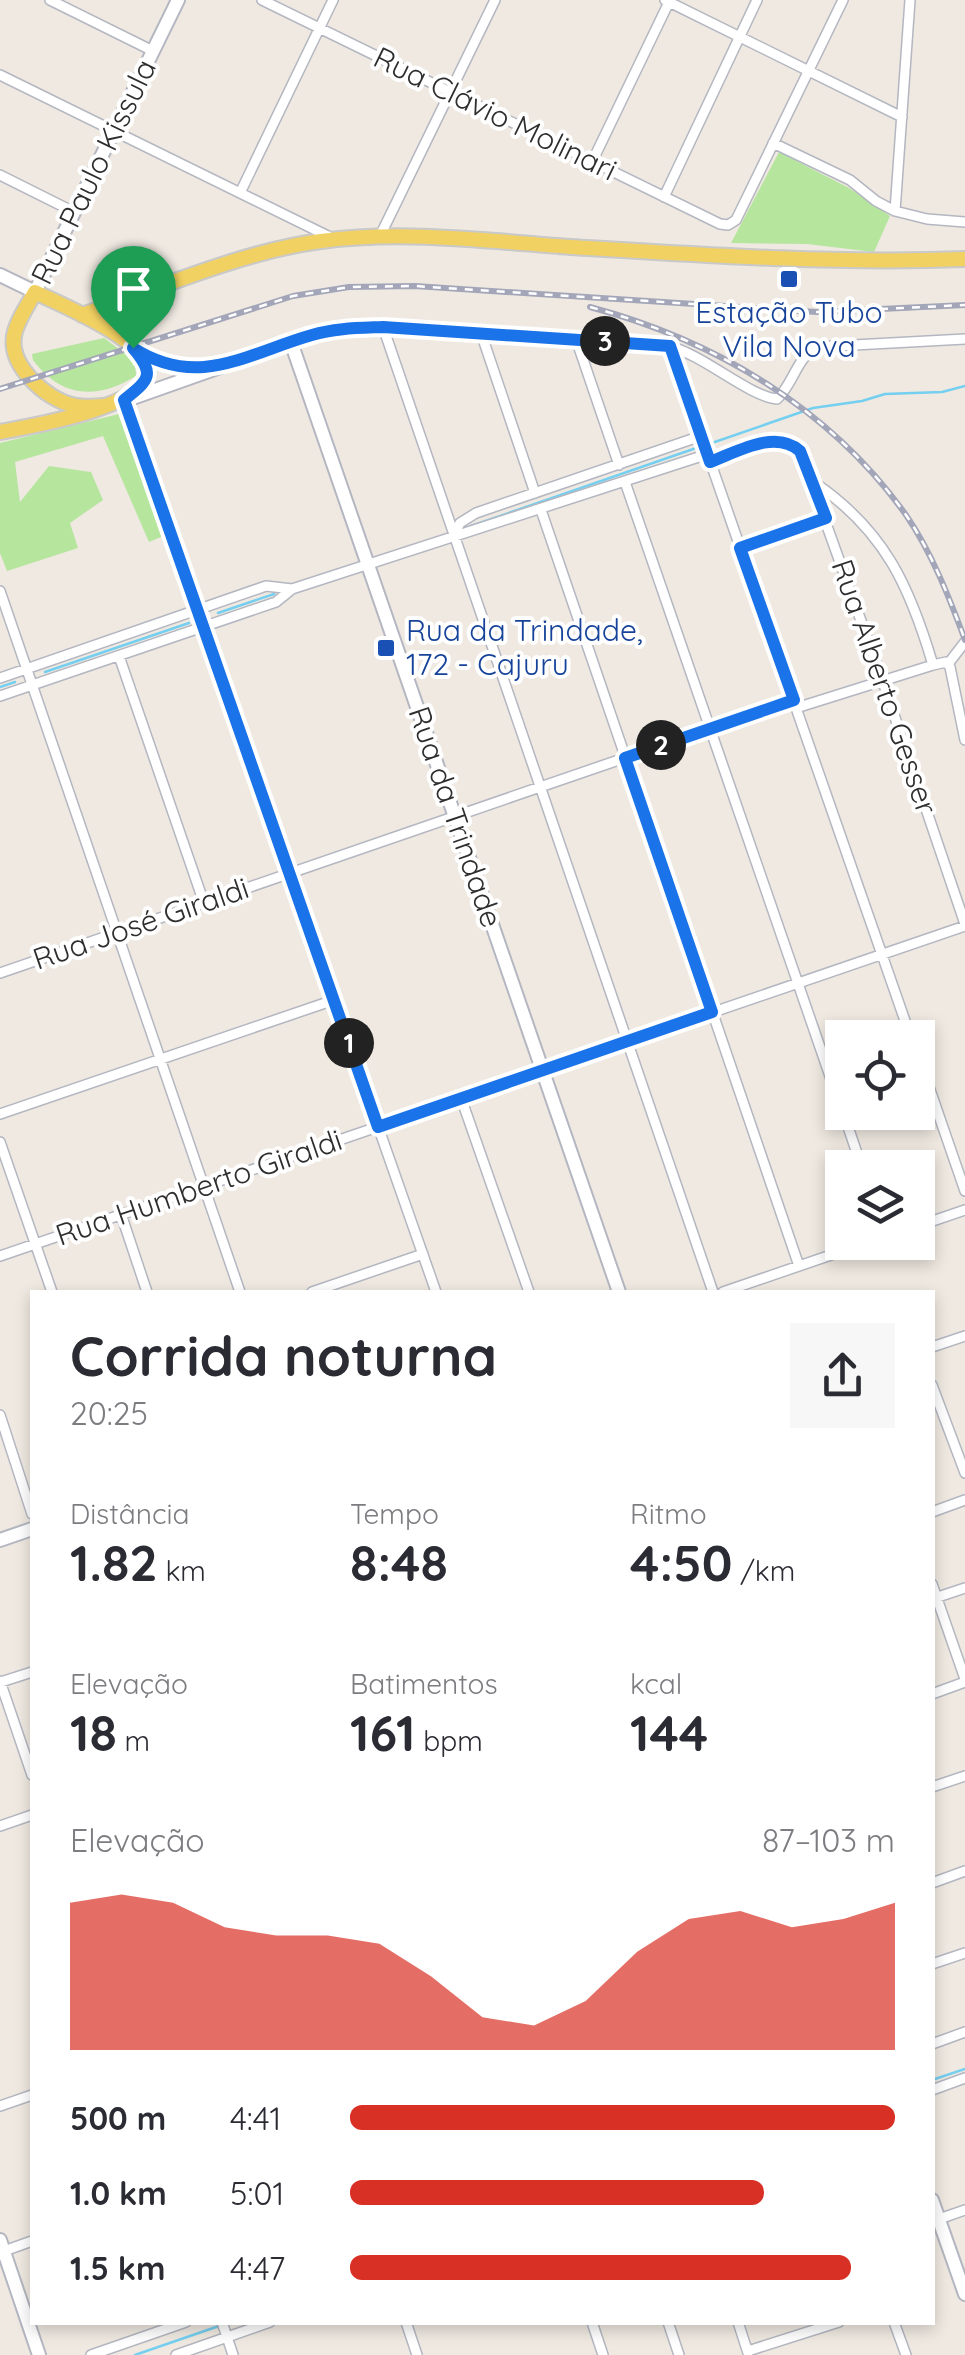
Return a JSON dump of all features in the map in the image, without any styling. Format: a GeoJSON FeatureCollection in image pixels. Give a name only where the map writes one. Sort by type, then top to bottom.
{"type":"FeatureCollection","features":[{"type":"Feature","properties":{"kind":"main road","name":"Rua Paulo Kissula"},"geometry":{"type":"LineString","coordinates":[[104,406],[78,407],[52,396],[23,369],[7,336],[35,292],[178,0]]}},
{"type":"Feature","properties":{"kind":"main road"},"geometry":{"type":"LineString","coordinates":[[82,315],[272,251],[334,239],[380,236],[726,257],[878,262],[965,260]]}},
{"type":"Feature","properties":{"kind":"main road"},"geometry":{"type":"LineString","coordinates":[[0,275],[103,324],[133,348],[159,362],[207,368],[235,363]]}},
{"type":"Feature","properties":{"kind":"main road"},"geometry":{"type":"LineString","coordinates":[[124,400],[142,386],[148,375],[127,327],[138,295]]}},
{"type":"Feature","properties":{"kind":"main road"},"geometry":{"type":"LineString","coordinates":[[0,432],[124,400],[292,342]]}},
{"type":"Feature","properties":{"kind":"main road","name":"Rua da Trindade"},"geometry":{"type":"LineString","coordinates":[[292,342],[618,1290]]}},
{"type":"Feature","properties":{"kind":"main road"},"geometry":{"type":"LineString","coordinates":[[0,1540],[30,1530]]}},
{"type":"Feature","properties":{"kind":"main road"},"geometry":{"type":"LineString","coordinates":[[935,2209],[965,2294]]}},
{"type":"Feature","properties":{"kind":"main road"},"geometry":{"type":"LineString","coordinates":[[2,2246],[40,2355]]}},
{"type":"Feature","properties":{"kind":"street"},"geometry":{"type":"LineString","coordinates":[[50,0],[154,51]]}},
{"type":"Feature","properties":{"kind":"street","name":"Rua Clávio Molinari"},"geometry":{"type":"LineString","coordinates":[[262,0],[728,225],[736,220],[773,144]]}},
{"type":"Feature","properties":{"kind":"street"},"geometry":{"type":"LineString","coordinates":[[240,193],[333,0]]}},
{"type":"Feature","properties":{"kind":"street"},"geometry":{"type":"LineString","coordinates":[[380,236],[494,0]]}},
{"type":"Feature","properties":{"kind":"street"},"geometry":{"type":"LineString","coordinates":[[664,196],[757,0]]}},
{"type":"Feature","properties":{"kind":"street"},"geometry":{"type":"LineString","coordinates":[[843,0],[773,144],[850,180],[895,211],[926,219],[965,222]]}},
{"type":"Feature","properties":{"kind":"street"},"geometry":{"type":"LineString","coordinates":[[895,211],[910,0]]}},
{"type":"Feature","properties":{"kind":"street"},"geometry":{"type":"LineString","coordinates":[[592,162],[668,1],[902,116]]}},
{"type":"Feature","properties":{"kind":"street"},"geometry":{"type":"LineString","coordinates":[[0,75],[334,239]]}},
{"type":"Feature","properties":{"kind":"street"},"geometry":{"type":"LineString","coordinates":[[0,175],[74,212]]}},
{"type":"Feature","properties":{"kind":"street"},"geometry":{"type":"LineString","coordinates":[[383,327],[712,1290]]}},
{"type":"Feature","properties":{"kind":"street"},"geometry":{"type":"LineString","coordinates":[[292,342],[334,330],[383,327],[670,346],[768,398],[777,399],[795,378],[805,353],[817,347],[965,339]]}},
{"type":"Feature","properties":{"kind":"street"},"geometry":{"type":"LineString","coordinates":[[481,333],[535,493]]}},
{"type":"Feature","properties":{"kind":"street"},"geometry":{"type":"LineString","coordinates":[[576,339],[619,464]]}},
{"type":"Feature","properties":{"kind":"street"},"geometry":{"type":"LineString","coordinates":[[670,346],[905,1020]]}},
{"type":"Feature","properties":{"kind":"street"},"geometry":{"type":"LineString","coordinates":[[124,400],[435,1290]]}},
{"type":"Feature","properties":{"kind":"street"},"geometry":{"type":"LineString","coordinates":[[454,534],[467,518],[702,436]]}},
{"type":"Feature","properties":{"kind":"street","name":"Rua Alberto Gesser"},"geometry":{"type":"LineString","coordinates":[[709,458],[773,441],[791,444],[800,451],[965,925]]}},
{"type":"Feature","properties":{"kind":"street"},"geometry":{"type":"LineString","coordinates":[[0,696],[276,602],[292,589],[454,534],[478,531],[709,458]]}},
{"type":"Feature","properties":{"kind":"street"},"geometry":{"type":"LineString","coordinates":[[625,482],[825,1060]]}},
{"type":"Feature","properties":{"kind":"street"},"geometry":{"type":"LineString","coordinates":[[813,482],[853,514],[894,563],[916,609],[933,665]]}},
{"type":"Feature","properties":{"kind":"street"},"geometry":{"type":"LineString","coordinates":[[540,510],[798,1266]]}},
{"type":"Feature","properties":{"kind":"street"},"geometry":{"type":"LineString","coordinates":[[740,548],[826,518]]}},
{"type":"Feature","properties":{"kind":"street"},"geometry":{"type":"LineString","coordinates":[[0,678],[266,586],[292,589]]}},
{"type":"Feature","properties":{"kind":"street"},"geometry":{"type":"LineString","coordinates":[[0,591],[239,1290]]}},
{"type":"Feature","properties":{"kind":"street"},"geometry":{"type":"LineString","coordinates":[[965,642],[948,664],[965,740]]}},
{"type":"Feature","properties":{"kind":"street"},"geometry":{"type":"LineString","coordinates":[[119,656],[204,902]]}},
{"type":"Feature","properties":{"kind":"street","name":"Rua José Giraldi"},"geometry":{"type":"LineString","coordinates":[[0,973],[710,728],[948,664]]}},
{"type":"Feature","properties":{"kind":"street","name":"Rua Humberto Giraldi"},"geometry":{"type":"LineString","coordinates":[[0,1256],[965,925]]}},
{"type":"Feature","properties":{"kind":"street"},"geometry":{"type":"LineString","coordinates":[[0,1114],[334,1000]]}},
{"type":"Feature","properties":{"kind":"street"},"geometry":{"type":"LineString","coordinates":[[462,1098],[528,1290]]}},
{"type":"Feature","properties":{"kind":"street"},"geometry":{"type":"LineString","coordinates":[[935,1105],[965,1192]]}},
{"type":"Feature","properties":{"kind":"street"},"geometry":{"type":"LineString","coordinates":[[0,1142],[51,1290]]}},
{"type":"Feature","properties":{"kind":"street"},"geometry":{"type":"LineString","coordinates":[[935,1220],[965,1210]]}},
{"type":"Feature","properties":{"kind":"street"},"geometry":{"type":"LineString","coordinates":[[121,1214],[146,1290]]}},
{"type":"Feature","properties":{"kind":"street"},"geometry":{"type":"LineString","coordinates":[[318,1290],[423,1254]]}},
{"type":"Feature","properties":{"kind":"street"},"geometry":{"type":"LineString","coordinates":[[728,1290],[825,1257]]}},
{"type":"Feature","properties":{"kind":"street"},"geometry":{"type":"LineString","coordinates":[[935,1346],[965,1336]]}},
{"type":"Feature","properties":{"kind":"street"},"geometry":{"type":"LineString","coordinates":[[935,1392],[965,1473]]}},
{"type":"Feature","properties":{"kind":"street"},"geometry":{"type":"LineString","coordinates":[[0,1415],[30,1508]]}},
{"type":"Feature","properties":{"kind":"street"},"geometry":{"type":"LineString","coordinates":[[935,1511],[965,1500]]}},
{"type":"Feature","properties":{"kind":"street"},"geometry":{"type":"LineString","coordinates":[[935,1693],[965,1681],[935,1599],[965,1588]]}},
{"type":"Feature","properties":{"kind":"street"},"geometry":{"type":"LineString","coordinates":[[30,1673],[0,1682],[30,1769]]}},
{"type":"Feature","properties":{"kind":"street"},"geometry":{"type":"LineString","coordinates":[[935,1786],[965,1776]]}},
{"type":"Feature","properties":{"kind":"street"},"geometry":{"type":"LineString","coordinates":[[0,1826],[30,1816]]}},
{"type":"Feature","properties":{"kind":"street"},"geometry":{"type":"LineString","coordinates":[[935,1882],[965,1871]]}},
{"type":"Feature","properties":{"kind":"street"},"geometry":{"type":"LineString","coordinates":[[935,1963],[965,1953]]}},
{"type":"Feature","properties":{"kind":"street"},"geometry":{"type":"LineString","coordinates":[[935,2043],[965,2032]]}},
{"type":"Feature","properties":{"kind":"street"},"geometry":{"type":"LineString","coordinates":[[935,2089],[965,2078]]}},
{"type":"Feature","properties":{"kind":"street"},"geometry":{"type":"LineString","coordinates":[[0,2106],[30,2096]]}},
{"type":"Feature","properties":{"kind":"street"},"geometry":{"type":"LineString","coordinates":[[939,2220],[965,2210]]}},
{"type":"Feature","properties":{"kind":"street"},"geometry":{"type":"LineString","coordinates":[[2,2246],[30,2241]]}},
{"type":"Feature","properties":{"kind":"street"},"geometry":{"type":"LineString","coordinates":[[91,2355],[177,2325]]}},
{"type":"Feature","properties":{"kind":"street"},"geometry":{"type":"LineString","coordinates":[[223,2325],[233,2355]]}},
{"type":"Feature","properties":{"kind":"street"},"geometry":{"type":"LineString","coordinates":[[176,2355],[262,2325]]}},
{"type":"Feature","properties":{"kind":"street"},"geometry":{"type":"LineString","coordinates":[[407,2325],[418,2355]]}},
{"type":"Feature","properties":{"kind":"street"},"geometry":{"type":"LineString","coordinates":[[593,2325],[603,2355]]}},
{"type":"Feature","properties":{"kind":"street"},"geometry":{"type":"LineString","coordinates":[[669,2325],[679,2355]]}},
{"type":"Feature","properties":{"kind":"street"},"geometry":{"type":"LineString","coordinates":[[739,2325],[748,2353],[830,2325]]}},
{"type":"Feature","properties":{"kind":"street"},"geometry":{"type":"LineString","coordinates":[[895,2325],[906,2355]]}},
{"type":"Feature","properties":{"kind":"green space"},"geometry":{"type":"Polygon","coordinates":[[[779,152],[849,188],[890,216],[874,252],[807,244],[731,243],[779,152]]]}},
{"type":"Feature","properties":{"kind":"green space"},"geometry":{"type":"Polygon","coordinates":[[[104,338],[135,361],[136,376],[107,389],[80,391],[55,382],[33,360],[32,354],[104,338]]]}},
{"type":"Feature","properties":{"kind":"green space"},"geometry":{"type":"Polygon","coordinates":[[[119,414],[168,534],[149,542],[103,436],[15,462],[20,502],[49,466],[91,472],[103,500],[70,523],[78,548],[7,571],[0,553],[0,443],[119,414]]]}},
{"type":"Feature","properties":{"kind":"waterway"},"geometry":{"type":"LineString","coordinates":[[709,444],[813,408],[885,394],[942,392],[965,386]]}},
{"type":"Feature","properties":{"kind":"waterway"},"geometry":{"type":"LineString","coordinates":[[471,526],[702,446]]}},
{"type":"Feature","properties":{"kind":"waterway"},"geometry":{"type":"LineString","coordinates":[[218,613],[274,594]]}},
{"type":"Feature","properties":{"kind":"waterway"},"geometry":{"type":"LineString","coordinates":[[45,672],[189,623]]}},
{"type":"Feature","properties":{"kind":"waterway"},"geometry":{"type":"LineString","coordinates":[[0,687],[15,682]]}},
{"type":"Feature","properties":{"kind":"waterway"},"geometry":{"type":"LineString","coordinates":[[935,2079],[965,2069]]}},
{"type":"Feature","properties":{"kind":"waterway"},"geometry":{"type":"LineString","coordinates":[[135,2355],[219,2326]]}},
{"type":"Feature","properties":{"kind":"railway"},"geometry":{"type":"LineString","coordinates":[[0,389],[293,296],[349,287],[415,286],[817,312],[965,305]]}},
{"type":"Feature","properties":{"kind":"railway"},"geometry":{"type":"LineString","coordinates":[[590,307],[681,338],[724,359],[766,383],[842,442],[906,515],[939,576],[965,640]]}},
{"type":"Feature","properties":{"kind":"place","name":"Estação Tubo Vila Nova"},"geometry":{"type":"Point","coordinates":[789,279]}},
{"type":"Feature","properties":{"kind":"place","name":"Rua da Trindade, 172 - Cajuru"},"geometry":{"type":"Point","coordinates":[386,648]}},
{"type":"Feature","properties":{"kind":"route"},"geometry":{"type":"LineString","coordinates":[[383,327],[670,346],[710,462],[765,442],[798,448],[826,518],[740,548],[794,700],[625,758],[712,1012],[378,1127],[124,400],[142,386],[148,375],[145,362],[133,348],[159,362],[207,368],[235,363],[321,332],[383,327]]}}]}
